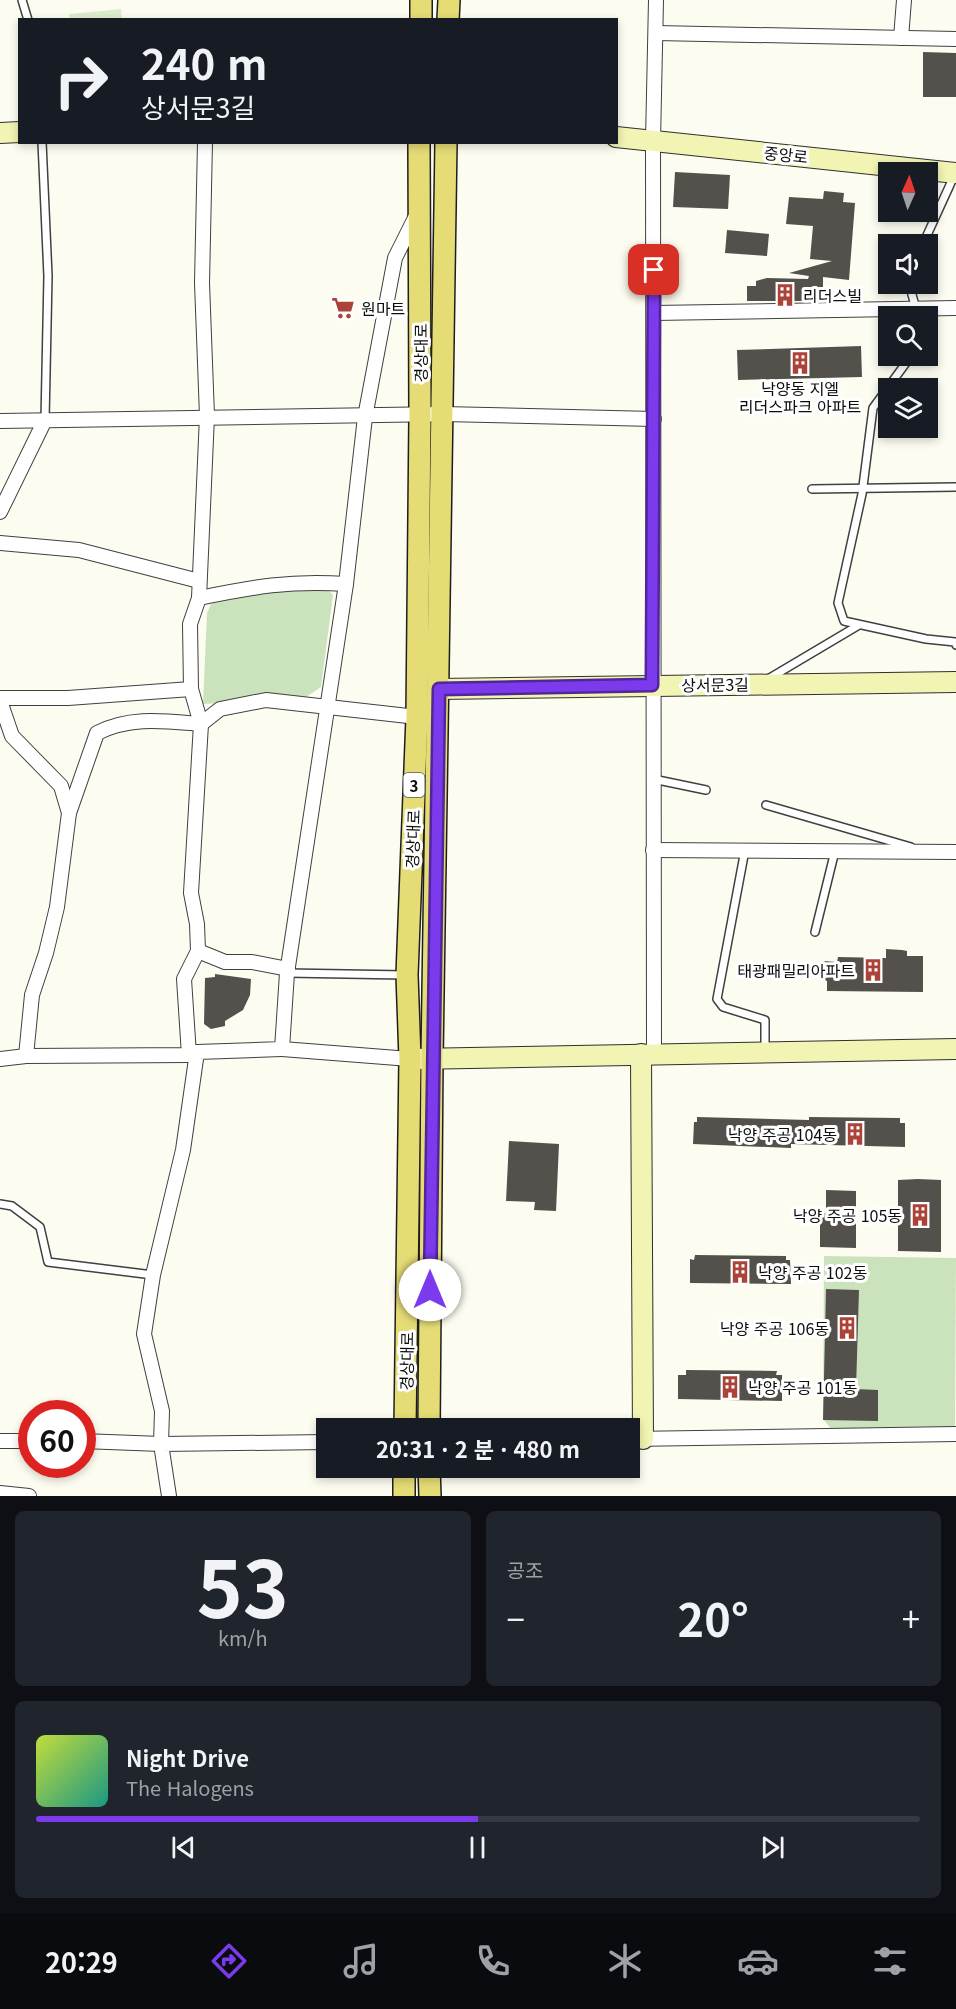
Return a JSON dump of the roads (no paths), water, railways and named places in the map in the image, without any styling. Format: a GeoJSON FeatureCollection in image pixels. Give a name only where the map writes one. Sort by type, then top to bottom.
{"type":"FeatureCollection","features":[{"type":"Feature","properties":{"kind":"main road"},"geometry":{"type":"LineString","coordinates":[[421,0],[421,18]]}},
{"type":"Feature","properties":{"kind":"main road"},"geometry":{"type":"LineString","coordinates":[[448,18],[449,0]]}},
{"type":"Feature","properties":{"kind":"main road","name":"경상대로"},"geometry":{"type":"LineString","coordinates":[[405,1418],[410,1059],[407,975],[417,717],[420,415],[418,144]]}},
{"type":"Feature","properties":{"kind":"main road","name":"경상대로"},"geometry":{"type":"LineString","coordinates":[[429,1418],[432,1059],[446,144]]}},
{"type":"Feature","properties":{"kind":"main road"},"geometry":{"type":"LineString","coordinates":[[404,1478],[404,1496]]}},
{"type":"Feature","properties":{"kind":"main road"},"geometry":{"type":"LineString","coordinates":[[429,1478],[430,1496]]}},
{"type":"Feature","properties":{"kind":"street"},"geometry":{"type":"LineString","coordinates":[[638,1418],[653,850],[653,141],[656,0]]}},
{"type":"Feature","properties":{"kind":"street"},"geometry":{"type":"LineString","coordinates":[[901,38],[904,0]]}},
{"type":"Feature","properties":{"kind":"street"},"geometry":{"type":"LineString","coordinates":[[656,33],[956,39]]}},
{"type":"Feature","properties":{"kind":"street"},"geometry":{"type":"LineString","coordinates":[[0,133],[18,132]]}},
{"type":"Feature","properties":{"kind":"street","name":"중앙로"},"geometry":{"type":"LineString","coordinates":[[618,137],[955,173]]}},
{"type":"Feature","properties":{"kind":"street"},"geometry":{"type":"LineString","coordinates":[[169,1496],[161,1444],[162,1410],[144,1334],[153,1275],[183,1150],[193,1054],[184,979],[198,951],[197,924],[191,893],[201,724],[191,689],[190,624],[199,598],[207,416],[202,283],[205,144]]}},
{"type":"Feature","properties":{"kind":"street"},"geometry":{"type":"LineString","coordinates":[[282,1049],[287,971],[346,584],[365,417],[395,258],[419,210]]}},
{"type":"Feature","properties":{"kind":"street"},"geometry":{"type":"LineString","coordinates":[[938,310],[956,308]]}},
{"type":"Feature","properties":{"kind":"street"},"geometry":{"type":"LineString","coordinates":[[654,313],[878,313]]}},
{"type":"Feature","properties":{"kind":"street"},"geometry":{"type":"LineString","coordinates":[[0,421],[443,414],[654,419]]}},
{"type":"Feature","properties":{"kind":"street"},"geometry":{"type":"LineString","coordinates":[[0,512],[45,420]]}},
{"type":"Feature","properties":{"kind":"street"},"geometry":{"type":"LineString","coordinates":[[0,543],[79,550],[199,581]]}},
{"type":"Feature","properties":{"kind":"street"},"geometry":{"type":"LineString","coordinates":[[199,598],[252,587],[301,581],[346,584]]}},
{"type":"Feature","properties":{"kind":"street","name":"상서문3길"},"geometry":{"type":"LineString","coordinates":[[439,689],[956,682]]}},
{"type":"Feature","properties":{"kind":"street"},"geometry":{"type":"LineString","coordinates":[[69,813],[61,786],[12,736],[0,699],[68,698],[191,689]]}},
{"type":"Feature","properties":{"kind":"street"},"geometry":{"type":"LineString","coordinates":[[26,1056],[32,995],[46,953],[57,907],[69,813],[97,733],[116,723],[147,720],[201,724],[220,709],[266,700],[328,705],[417,717]]}},
{"type":"Feature","properties":{"kind":"street"},"geometry":{"type":"LineString","coordinates":[[653,850],[956,852]]}},
{"type":"Feature","properties":{"kind":"street"},"geometry":{"type":"LineString","coordinates":[[198,951],[225,962],[252,962],[287,971]]}},
{"type":"Feature","properties":{"kind":"street"},"geometry":{"type":"LineString","coordinates":[[0,1059],[26,1056],[193,1054],[282,1049],[410,1059],[956,1049]]}},
{"type":"Feature","properties":{"kind":"street"},"geometry":{"type":"LineString","coordinates":[[640,1438],[956,1434]]}},
{"type":"Feature","properties":{"kind":"street"},"geometry":{"type":"LineString","coordinates":[[0,1441],[18,1441]]}},
{"type":"Feature","properties":{"kind":"street"},"geometry":{"type":"LineString","coordinates":[[96,1442],[161,1444],[316,1442]]}},
{"type":"Feature","properties":{"kind":"street"},"geometry":{"type":"LineString","coordinates":[[1,1489],[29,1496]]}},
{"type":"Feature","properties":{"kind":"lane"},"geometry":{"type":"LineString","coordinates":[[22,0],[27,18]]}},
{"type":"Feature","properties":{"kind":"lane"},"geometry":{"type":"LineString","coordinates":[[42,144],[48,276],[45,420]]}},
{"type":"Feature","properties":{"kind":"lane"},"geometry":{"type":"LineString","coordinates":[[927,234],[955,173]]}},
{"type":"Feature","properties":{"kind":"lane"},"geometry":{"type":"LineString","coordinates":[[904,366],[873,408],[862,490],[838,603],[844,621],[956,643]]}},
{"type":"Feature","properties":{"kind":"lane"},"geometry":{"type":"LineString","coordinates":[[812,489],[956,487]]}},
{"type":"Feature","properties":{"kind":"lane"},"geometry":{"type":"LineString","coordinates":[[760,684],[859,625]]}},
{"type":"Feature","properties":{"kind":"lane"},"geometry":{"type":"LineString","coordinates":[[653,779],[706,790]]}},
{"type":"Feature","properties":{"kind":"lane"},"geometry":{"type":"LineString","coordinates":[[766,805],[928,852]]}},
{"type":"Feature","properties":{"kind":"lane"},"geometry":{"type":"LineString","coordinates":[[746,850],[717,999],[723,1007],[765,1020],[765,1051]]}},
{"type":"Feature","properties":{"kind":"lane"},"geometry":{"type":"LineString","coordinates":[[815,932],[835,851]]}},
{"type":"Feature","properties":{"kind":"lane"},"geometry":{"type":"LineString","coordinates":[[287,971],[407,975]]}},
{"type":"Feature","properties":{"kind":"lane"},"geometry":{"type":"LineString","coordinates":[[0,1204],[12,1206],[40,1227],[48,1262],[153,1275]]}},
{"type":"Feature","properties":{"kind":"place","name":"리더스빌"},"geometry":{"type":"Point","coordinates":[785,295]}},
{"type":"Feature","properties":{"kind":"place","name":"원마트"},"geometry":{"type":"Point","coordinates":[343,308]}},
{"type":"Feature","properties":{"kind":"place","name":"낙양동 지엘 리더스파크 아파트"},"geometry":{"type":"Point","coordinates":[800,363]}},
{"type":"Feature","properties":{"kind":"place","name":"태광패밀리아파트"},"geometry":{"type":"Point","coordinates":[873,970]}},
{"type":"Feature","properties":{"kind":"place","name":"낙양 주공 104동"},"geometry":{"type":"Point","coordinates":[855,1134]}},
{"type":"Feature","properties":{"kind":"place","name":"낙양 주공 105동"},"geometry":{"type":"Point","coordinates":[920,1215]}},
{"type":"Feature","properties":{"kind":"place","name":"낙양 주공 102동"},"geometry":{"type":"Point","coordinates":[740,1272]}},
{"type":"Feature","properties":{"kind":"place","name":"낙양 주공 106동"},"geometry":{"type":"Point","coordinates":[847,1328]}},
{"type":"Feature","properties":{"kind":"place","name":"낙양 주공 101동"},"geometry":{"type":"Point","coordinates":[730,1387]}}]}
